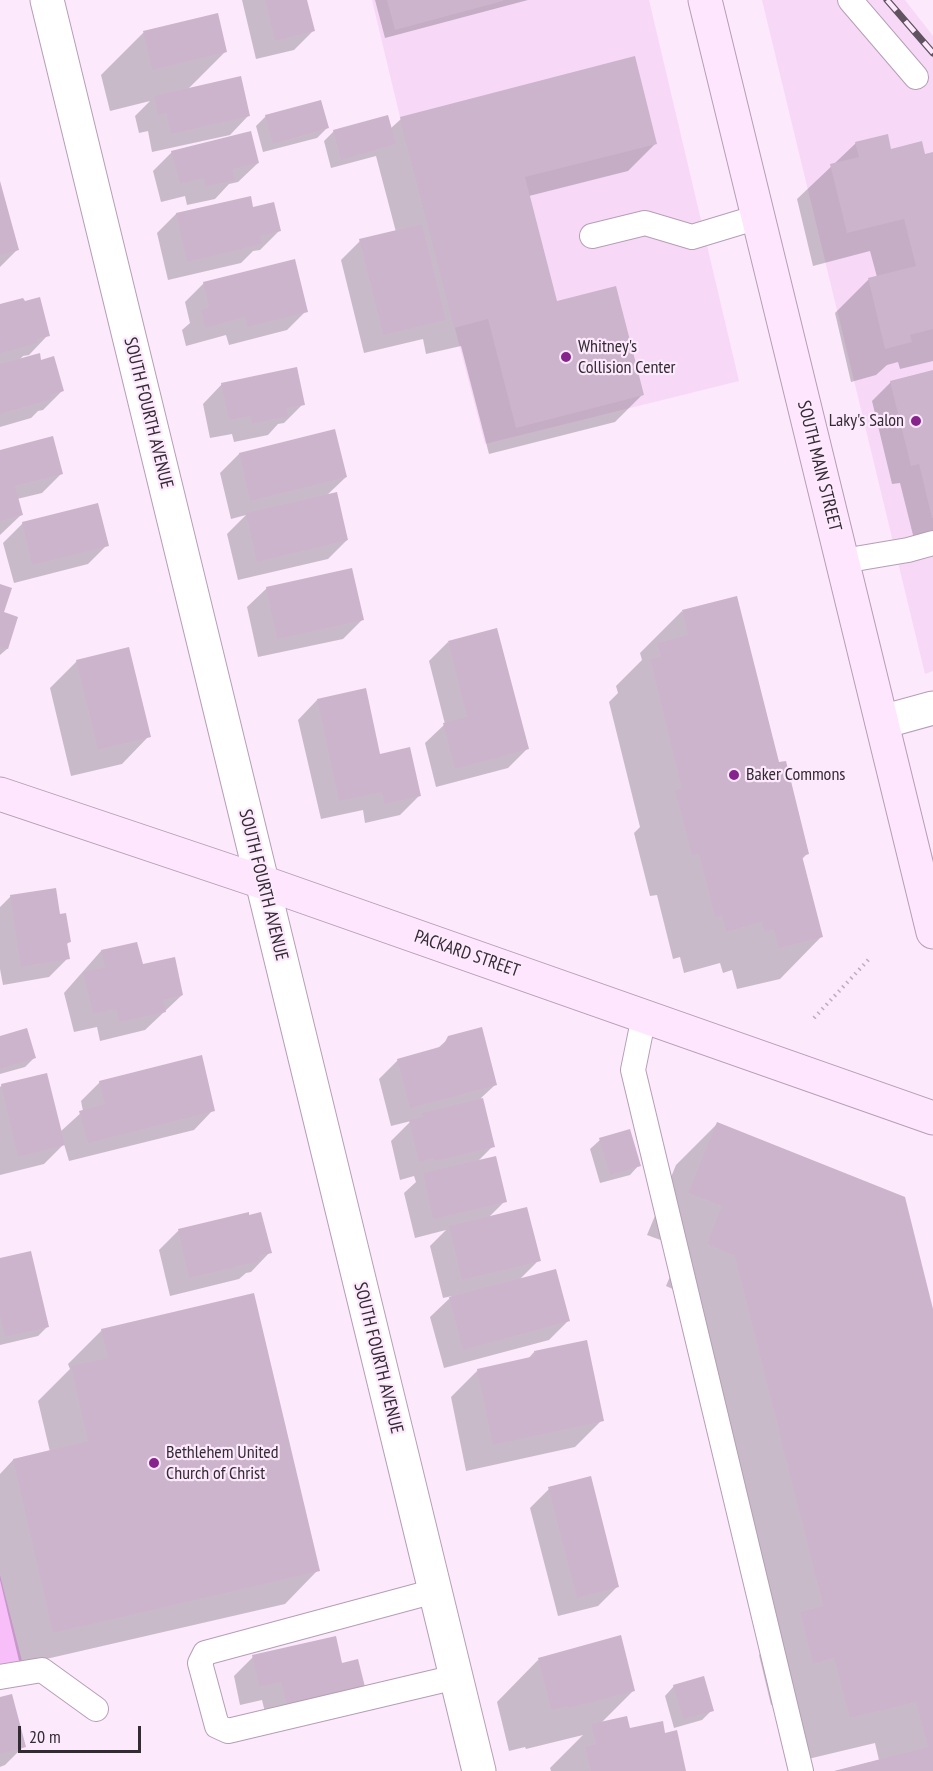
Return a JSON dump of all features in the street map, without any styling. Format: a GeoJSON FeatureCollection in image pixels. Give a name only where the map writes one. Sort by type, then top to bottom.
{"type":"FeatureCollection","features":[{"type":"Feature","properties":{"kind":"main road","name":"SOUTH MAIN STREET"},"geometry":{"type":"LineString","coordinates":[[705,0],[932,919]]}},
{"type":"Feature","properties":{"kind":"main road","name":"PACKARD STREET"},"geometry":{"type":"LineString","coordinates":[[0,794],[262,882],[933,1118]]}},
{"type":"Feature","properties":{"kind":"street","name":"SOUTH FOURTH AVENUE"},"geometry":{"type":"LineString","coordinates":[[47,0],[479,1771]]}},
{"type":"Feature","properties":{"kind":"street"},"geometry":{"type":"LineString","coordinates":[[882,722],[933,708]]}},
{"type":"Feature","properties":{"kind":"lane"},"geometry":{"type":"LineString","coordinates":[[850,0],[916,77]]}},
{"type":"Feature","properties":{"kind":"lane"},"geometry":{"type":"LineString","coordinates":[[592,236],[645,223],[692,237],[758,217]]}},
{"type":"Feature","properties":{"kind":"lane"},"geometry":{"type":"LineString","coordinates":[[843,561],[908,550],[933,543]]}},
{"type":"Feature","properties":{"kind":"lane"},"geometry":{"type":"LineString","coordinates":[[644,1016],[633,1070],[801,1771]]}},
{"type":"Feature","properties":{"kind":"lane"},"geometry":{"type":"LineString","coordinates":[[435,1591],[205,1653],[200,1663],[217,1726],[228,1731],[456,1677]]}},
{"type":"Feature","properties":{"kind":"lane"},"geometry":{"type":"LineString","coordinates":[[0,1677],[42,1670],[96,1709]]}},
{"type":"Feature","properties":{"kind":"path"},"geometry":{"type":"LineString","coordinates":[[814,1017],[871,957]]}},
{"type":"Feature","properties":{"kind":"shaded area"},"geometry":{"type":"Polygon","coordinates":[[[372,0],[649,0],[739,381],[485,444],[372,0]]]}},
{"type":"Feature","properties":{"kind":"shaded area"},"geometry":{"type":"Polygon","coordinates":[[[762,0],[905,0],[933,36],[933,671],[925,674],[762,0]]]}},
{"type":"Feature","properties":{"kind":"shaded area"},"geometry":{"type":"Polygon","coordinates":[[[0,1575],[22,1661],[0,1667],[0,1575]]]}},
{"type":"Feature","properties":{"kind":"building"},"geometry":{"type":"Polygon","coordinates":[[[265,0],[307,0],[315,31],[275,41],[265,0]]]}},
{"type":"Feature","properties":{"kind":"building"},"geometry":{"type":"Polygon","coordinates":[[[387,0],[503,0],[503,1],[395,30],[387,0]]]}},
{"type":"Feature","properties":{"kind":"building"},"geometry":{"type":"Polygon","coordinates":[[[218,13],[227,52],[152,70],[143,31],[218,13]]]}},
{"type":"Feature","properties":{"kind":"building"},"geometry":{"type":"Polygon","coordinates":[[[635,56],[657,144],[525,177],[557,301],[616,286],[644,395],[516,428],[488,319],[454,328],[400,117],[635,56]]]}},
{"type":"Feature","properties":{"kind":"building"},"geometry":{"type":"Polygon","coordinates":[[[241,76],[250,116],[171,134],[166,113],[158,115],[154,96],[241,76]]]}},
{"type":"Feature","properties":{"kind":"building"},"geometry":{"type":"Polygon","coordinates":[[[321,100],[329,128],[273,144],[265,115],[321,100]]]}},
{"type":"Feature","properties":{"kind":"building"},"geometry":{"type":"Polygon","coordinates":[[[388,115],[396,144],[341,160],[333,130],[388,115]]]}},
{"type":"Feature","properties":{"kind":"building"},"geometry":{"type":"Polygon","coordinates":[[[251,131],[259,163],[233,169],[235,180],[206,187],[204,178],[180,184],[171,151],[251,131]]]}},
{"type":"Feature","properties":{"kind":"building"},"geometry":{"type":"Polygon","coordinates":[[[888,134],[891,149],[922,141],[925,154],[933,152],[933,329],[910,335],[912,342],[885,349],[868,278],[916,266],[904,219],[847,233],[830,164],[859,157],[855,142],[888,134]]]}},
{"type":"Feature","properties":{"kind":"building"},"geometry":{"type":"Polygon","coordinates":[[[0,181],[19,250],[0,255],[0,181]]]}},
{"type":"Feature","properties":{"kind":"building"},"geometry":{"type":"Polygon","coordinates":[[[251,196],[253,207],[274,202],[281,231],[260,236],[262,244],[187,262],[176,213],[251,196]]]}},
{"type":"Feature","properties":{"kind":"building"},"geometry":{"type":"Polygon","coordinates":[[[422,224],[446,320],[383,335],[359,239],[422,224]]]}},
{"type":"Feature","properties":{"kind":"building"},"geometry":{"type":"Polygon","coordinates":[[[295,259],[308,312],[247,327],[245,317],[205,328],[201,310],[209,307],[203,282],[295,259]]]}},
{"type":"Feature","properties":{"kind":"building"},"geometry":{"type":"Polygon","coordinates":[[[40,297],[50,336],[37,339],[38,343],[0,353],[0,304],[23,298],[25,301],[40,297]]]}},
{"type":"Feature","properties":{"kind":"building"},"geometry":{"type":"Polygon","coordinates":[[[40,353],[41,360],[54,356],[64,391],[50,395],[52,399],[0,414],[0,364],[40,353]]]}},
{"type":"Feature","properties":{"kind":"building"},"geometry":{"type":"Polygon","coordinates":[[[297,367],[305,405],[287,408],[288,416],[252,424],[251,416],[229,420],[221,383],[297,367]]]}},
{"type":"Feature","properties":{"kind":"building","name":"Laky's Salon"},"geometry":{"type":"Polygon","coordinates":[[[933,370],[932,518],[919,464],[911,466],[890,381],[933,370]]]}},
{"type":"Feature","properties":{"kind":"building"},"geometry":{"type":"Polygon","coordinates":[[[335,429],[347,477],[250,501],[239,453],[335,429]]]}},
{"type":"Feature","properties":{"kind":"building"},"geometry":{"type":"Polygon","coordinates":[[[53,436],[63,474],[15,486],[23,515],[0,521],[0,450],[53,436]]]}},
{"type":"Feature","properties":{"kind":"building"},"geometry":{"type":"Polygon","coordinates":[[[337,492],[348,540],[257,562],[246,513],[337,492]]]}},
{"type":"Feature","properties":{"kind":"building"},"geometry":{"type":"Polygon","coordinates":[[[98,503],[109,546],[32,565],[22,522],[98,503]]]}},
{"type":"Feature","properties":{"kind":"building"},"geometry":{"type":"Polygon","coordinates":[[[352,568],[364,620],[277,639],[266,587],[352,568]]]}},
{"type":"Feature","properties":{"kind":"building"},"geometry":{"type":"Polygon","coordinates":[[[0,584],[12,588],[4,612],[18,617],[8,649],[0,647],[0,584]]]}},
{"type":"Feature","properties":{"kind":"building","name":"Baker Commons"},"geometry":{"type":"Polygon","coordinates":[[[737,596],[779,762],[786,761],[809,854],[802,856],[823,937],[779,948],[774,929],[765,932],[762,922],[726,932],[722,916],[715,918],[699,854],[692,855],[675,790],[682,788],[650,659],[661,657],[657,643],[688,635],[682,610],[737,596]]]}},
{"type":"Feature","properties":{"kind":"building"},"geometry":{"type":"Polygon","coordinates":[[[497,628],[529,749],[455,769],[443,723],[467,717],[448,641],[497,628]]]}},
{"type":"Feature","properties":{"kind":"building"},"geometry":{"type":"Polygon","coordinates":[[[129,647],[151,737],[98,750],[76,660],[129,647]]]}},
{"type":"Feature","properties":{"kind":"building"},"geometry":{"type":"Polygon","coordinates":[[[366,688],[380,754],[410,747],[421,796],[384,804],[382,792],[339,801],[317,699],[366,688]]]}},
{"type":"Feature","properties":{"kind":"building"},"geometry":{"type":"Polygon","coordinates":[[[56,888],[60,914],[66,913],[71,942],[67,943],[70,959],[21,967],[10,895],[56,888]]]}},
{"type":"Feature","properties":{"kind":"building"},"geometry":{"type":"Polygon","coordinates":[[[137,942],[143,964],[175,957],[183,995],[163,1000],[166,1012],[119,1022],[116,1009],[93,1014],[83,972],[105,967],[101,950],[137,942]]]}},
{"type":"Feature","properties":{"kind":"building"},"geometry":{"type":"Polygon","coordinates":[[[482,1027],[497,1085],[410,1108],[397,1059],[443,1046],[448,1036],[482,1027]]]}},
{"type":"Feature","properties":{"kind":"building"},"geometry":{"type":"Polygon","coordinates":[[[27,1028],[36,1058],[0,1069],[0,1036],[27,1028]]]}},
{"type":"Feature","properties":{"kind":"building"},"geometry":{"type":"Polygon","coordinates":[[[202,1055],[215,1111],[88,1143],[79,1111],[105,1104],[99,1081],[202,1055]]]}},
{"type":"Feature","properties":{"kind":"building"},"geometry":{"type":"Polygon","coordinates":[[[47,1073],[65,1145],[18,1157],[1,1084],[47,1073]]]}},
{"type":"Feature","properties":{"kind":"building"},"geometry":{"type":"Polygon","coordinates":[[[483,1098],[495,1147],[434,1161],[433,1158],[419,1162],[409,1120],[423,1117],[422,1113],[483,1098]]]}},
{"type":"Feature","properties":{"kind":"building"},"geometry":{"type":"Polygon","coordinates":[[[717,1122],[905,1197],[933,1309],[933,1771],[834,1771],[928,1747],[916,1702],[850,1718],[834,1658],[813,1664],[800,1612],[823,1606],[735,1256],[707,1244],[722,1206],[688,1193],[717,1122]]]}},
{"type":"Feature","properties":{"kind":"building"},"geometry":{"type":"Polygon","coordinates":[[[630,1129],[641,1166],[610,1175],[599,1138],[630,1129]]]}},
{"type":"Feature","properties":{"kind":"building"},"geometry":{"type":"Polygon","coordinates":[[[496,1156],[507,1202],[433,1219],[423,1173],[496,1156]]]}},
{"type":"Feature","properties":{"kind":"building"},"geometry":{"type":"Polygon","coordinates":[[[527,1207],[541,1261],[462,1280],[449,1226],[527,1207]]]}},
{"type":"Feature","properties":{"kind":"building"},"geometry":{"type":"Polygon","coordinates":[[[249,1212],[249,1215],[261,1212],[272,1253],[259,1256],[260,1261],[189,1278],[178,1229],[249,1212]]]}},
{"type":"Feature","properties":{"kind":"building"},"geometry":{"type":"Polygon","coordinates":[[[31,1251],[49,1327],[5,1337],[0,1316],[0,1258],[31,1251]]]}},
{"type":"Feature","properties":{"kind":"building"},"geometry":{"type":"Polygon","coordinates":[[[556,1269],[570,1321],[463,1350],[449,1297],[556,1269]]]}},
{"type":"Feature","properties":{"kind":"building","name":"Bethlehem United Church of Christ"},"geometry":{"type":"Polygon","coordinates":[[[254,1293],[320,1571],[53,1633],[13,1459],[88,1441],[71,1366],[108,1358],[101,1329],[254,1293]]]}},
{"type":"Feature","properties":{"kind":"building"},"geometry":{"type":"Polygon","coordinates":[[[587,1340],[604,1421],[493,1445],[477,1369],[535,1356],[534,1351],[587,1340]]]}},
{"type":"Feature","properties":{"kind":"building"},"geometry":{"type":"Polygon","coordinates":[[[591,1476],[619,1587],[577,1598],[548,1487],[591,1476]]]}},
{"type":"Feature","properties":{"kind":"building"},"geometry":{"type":"Polygon","coordinates":[[[621,1635],[635,1691],[551,1710],[538,1658],[621,1635]]]}},
{"type":"Feature","properties":{"kind":"building"},"geometry":{"type":"Polygon","coordinates":[[[336,1636],[342,1663],[358,1659],[366,1691],[288,1709],[281,1682],[259,1687],[252,1655],[336,1636]]]}},
{"type":"Feature","properties":{"kind":"building"},"geometry":{"type":"Polygon","coordinates":[[[704,1676],[714,1711],[683,1719],[673,1685],[704,1676]]]}},
{"type":"Feature","properties":{"kind":"building"},"geometry":{"type":"Polygon","coordinates":[[[12,1694],[26,1747],[0,1754],[0,1697],[12,1694]]]}},
{"type":"Feature","properties":{"kind":"building"},"geometry":{"type":"Polygon","coordinates":[[[627,1716],[630,1728],[663,1721],[665,1733],[677,1730],[686,1771],[591,1771],[585,1747],[596,1744],[591,1724],[627,1716]]]}},
{"type":"Feature","properties":{"kind":"railway"},"geometry":{"type":"LineString","coordinates":[[887,0],[933,53]]}},
{"type":"Feature","properties":{"kind":"place","name":"Whitney's Collision Center"},"geometry":{"type":"Point","coordinates":[566,357]}},
{"type":"Feature","properties":{"kind":"place","name":"Laky's Salon"},"geometry":{"type":"Point","coordinates":[916,421]}},
{"type":"Feature","properties":{"kind":"place","name":"Baker Commons"},"geometry":{"type":"Point","coordinates":[734,775]}},
{"type":"Feature","properties":{"kind":"place","name":"Bethlehem United Church of Christ"},"geometry":{"type":"Point","coordinates":[154,1463]}}]}
